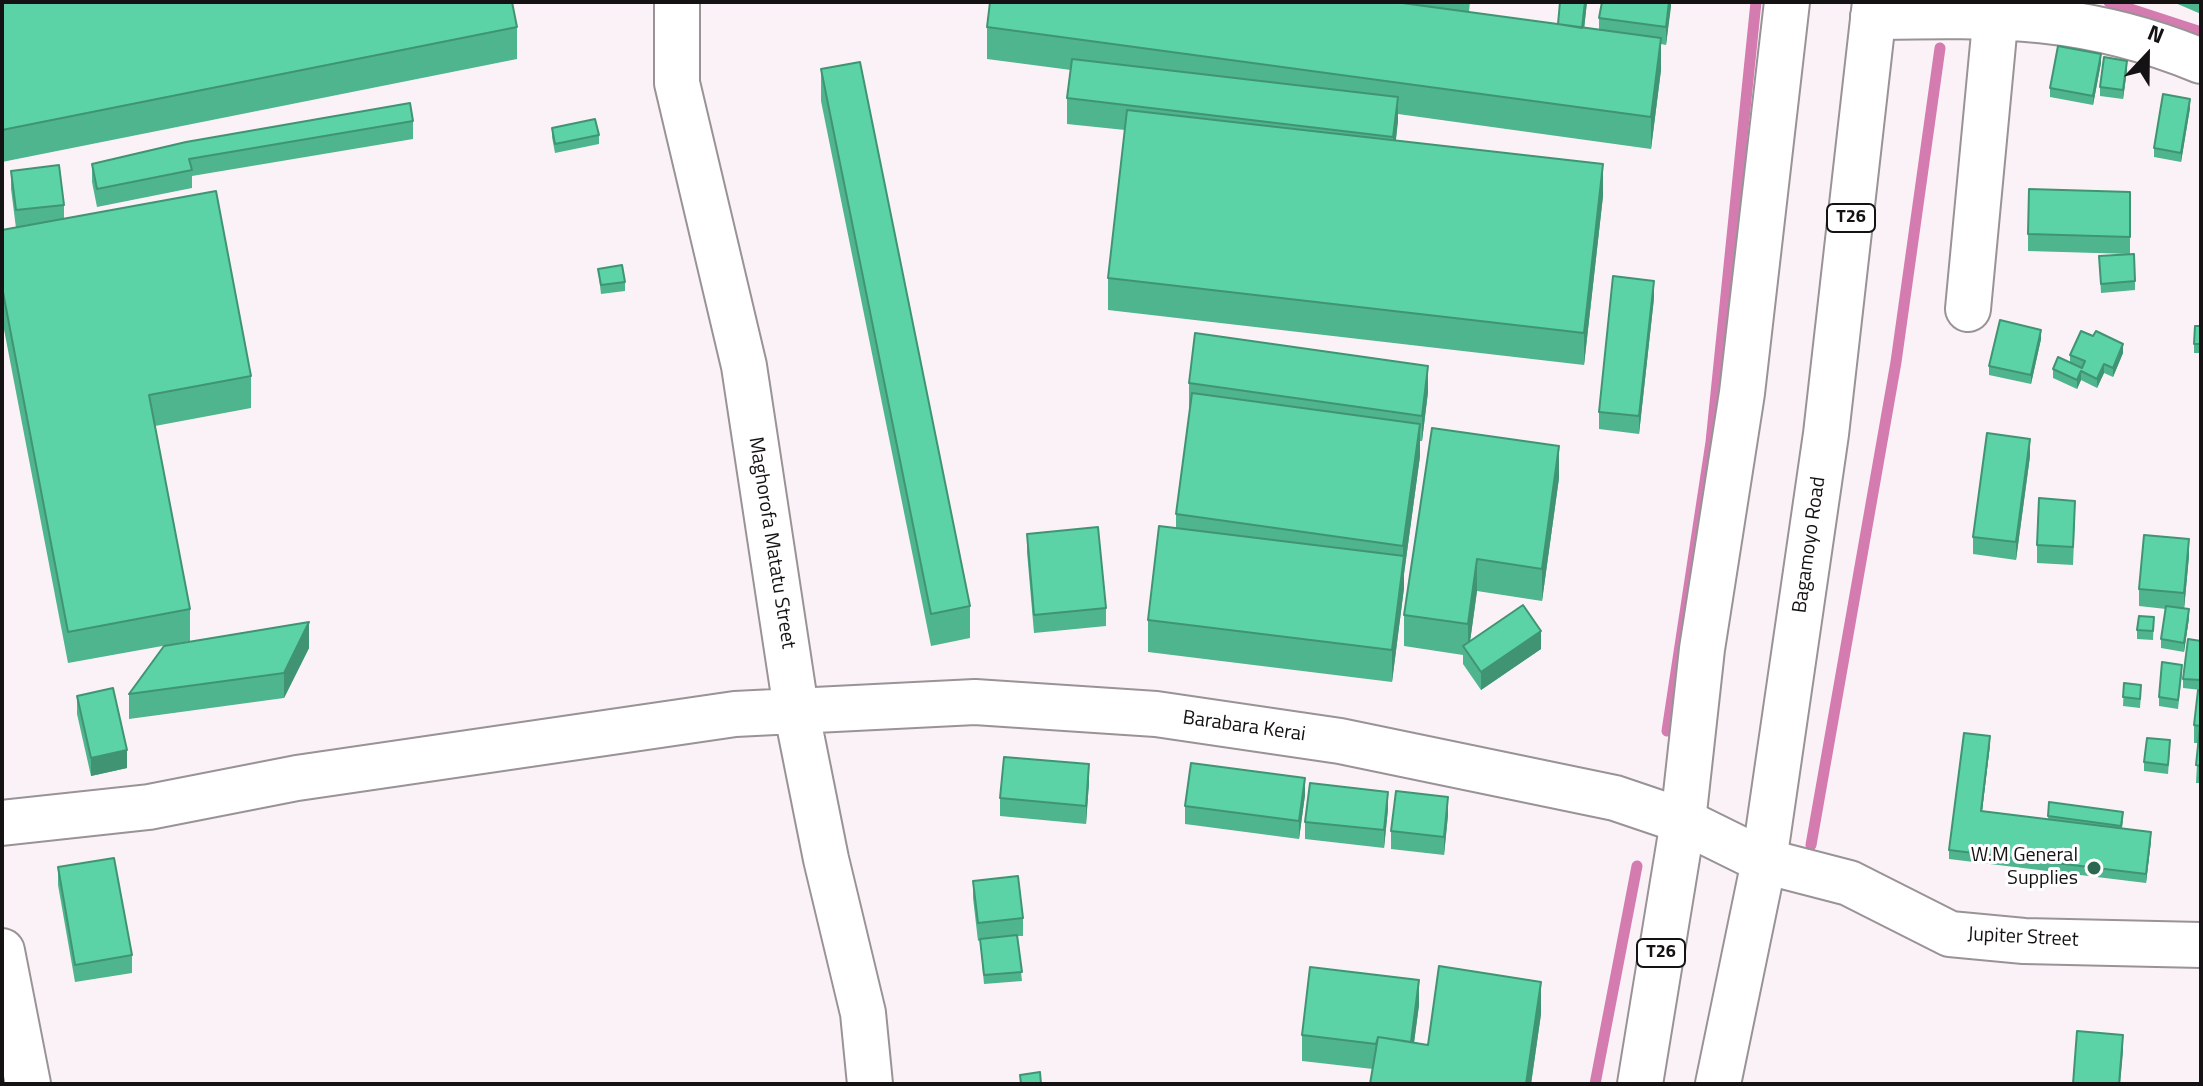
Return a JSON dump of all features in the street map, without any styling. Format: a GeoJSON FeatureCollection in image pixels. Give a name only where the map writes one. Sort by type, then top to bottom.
{"type":"FeatureCollection","features":[{"type":"Feature","properties":{"kind":"main road","name":"Maghorofa Matatu Street"},"geometry":{"type":"LineString","coordinates":[[677,2],[677,83],[744,366],[796,709],[826,859],[863,1013],[870,1084]]}},
{"type":"Feature","properties":{"kind":"main road","name":"T26"},"geometry":{"type":"LineString","coordinates":[[1640,1084],[1683,821],[1702,649],[1742,393],[1787,2]]}},
{"type":"Feature","properties":{"kind":"main road"},"geometry":{"type":"LineString","coordinates":[[1874,10],[1996,8],[2155,42],[2201,61]]}},
{"type":"Feature","properties":{"kind":"main road"},"geometry":{"type":"LineString","coordinates":[[1968,309],[1996,8]]}},
{"type":"Feature","properties":{"kind":"main road","name":"Bagamoyo Road"},"geometry":{"type":"LineString","coordinates":[[1718,1084],[1764,861],[1826,434],[1874,10]]}},
{"type":"Feature","properties":{"kind":"main road","name":"Barabara Kerai"},"geometry":{"type":"LineString","coordinates":[[2,823],[149,807],[297,778],[720,716],[796,709],[975,702],[1156,714],[1340,741],[1615,798],[1683,821],[1764,861]]}},
{"type":"Feature","properties":{"kind":"main road","name":"Jupiter Street"},"geometry":{"type":"LineString","coordinates":[[1764,861],[1849,883],[1950,934],[2024,941],[2201,945]]}},
{"type":"Feature","properties":{"kind":"main road"},"geometry":{"type":"LineString","coordinates":[[2,951],[28,1084]]}},
{"type":"Feature","properties":{"kind":"building"},"geometry":{"type":"Polygon","coordinates":[[[2,2],[512,2],[517,27],[2,130],[2,2]]]}},
{"type":"Feature","properties":{"kind":"building"},"geometry":{"type":"Polygon","coordinates":[[[990,2],[1395,2],[1661,38],[1651,117],[987,27],[990,2]]]}},
{"type":"Feature","properties":{"kind":"building"},"geometry":{"type":"Polygon","coordinates":[[[1560,2],[1585,2],[1582,28],[1558,24],[1560,2]]]}},
{"type":"Feature","properties":{"kind":"building"},"geometry":{"type":"Polygon","coordinates":[[[1602,2],[1669,2],[1666,27],[1599,18],[1602,2]]]}},
{"type":"Feature","properties":{"kind":"building"},"geometry":{"type":"Polygon","coordinates":[[[2058,46],[2101,54],[2093,96],[2050,88],[2058,46]]]}},
{"type":"Feature","properties":{"kind":"building"},"geometry":{"type":"Polygon","coordinates":[[[2104,57],[2127,61],[2123,90],[2100,87],[2104,57]]]}},
{"type":"Feature","properties":{"kind":"building"},"geometry":{"type":"Polygon","coordinates":[[[1072,59],[1398,97],[1393,137],[1067,98],[1072,59]]]}},
{"type":"Feature","properties":{"kind":"building"},"geometry":{"type":"Polygon","coordinates":[[[860,62],[970,606],[931,614],[821,69],[860,62]]]}},
{"type":"Feature","properties":{"kind":"building"},"geometry":{"type":"Polygon","coordinates":[[[2163,94],[2190,99],[2181,153],[2154,148],[2163,94]]]}},
{"type":"Feature","properties":{"kind":"building"},"geometry":{"type":"Polygon","coordinates":[[[410,103],[413,121],[189,159],[192,170],[97,189],[92,164],[186,142],[410,103]]]}},
{"type":"Feature","properties":{"kind":"building"},"geometry":{"type":"Polygon","coordinates":[[[1127,110],[1603,164],[1584,333],[1108,278],[1127,110]]]}},
{"type":"Feature","properties":{"kind":"building"},"geometry":{"type":"Polygon","coordinates":[[[595,119],[599,135],[555,144],[552,128],[595,119]]]}},
{"type":"Feature","properties":{"kind":"building"},"geometry":{"type":"Polygon","coordinates":[[[59,165],[64,205],[16,210],[11,171],[59,165]]]}},
{"type":"Feature","properties":{"kind":"building"},"geometry":{"type":"Polygon","coordinates":[[[2029,189],[2130,192],[2130,237],[2028,234],[2029,189]]]}},
{"type":"Feature","properties":{"kind":"building"},"geometry":{"type":"Polygon","coordinates":[[[216,191],[251,376],[149,395],[190,609],[68,632],[2,287],[2,230],[216,191]]]}},
{"type":"Feature","properties":{"kind":"building"},"geometry":{"type":"Polygon","coordinates":[[[2134,254],[2135,281],[2101,284],[2099,256],[2134,254]]]}},
{"type":"Feature","properties":{"kind":"building"},"geometry":{"type":"Polygon","coordinates":[[[622,265],[625,282],[601,285],[598,269],[622,265]]]}},
{"type":"Feature","properties":{"kind":"building"},"geometry":{"type":"Polygon","coordinates":[[[1613,276],[1654,281],[1639,416],[1599,412],[1613,276]]]}},
{"type":"Feature","properties":{"kind":"building"},"geometry":{"type":"Polygon","coordinates":[[[2000,320],[2041,330],[2031,375],[1989,366],[2000,320]]]}},
{"type":"Feature","properties":{"kind":"building"},"geometry":{"type":"Polygon","coordinates":[[[2195,326],[2201,326],[2201,344],[2194,344],[2195,326]]]}},
{"type":"Feature","properties":{"kind":"building"},"geometry":{"type":"Polygon","coordinates":[[[2081,331],[2093,336],[2096,331],[2123,344],[2113,368],[2104,364],[2097,379],[2081,371],[2077,380],[2053,369],[2058,357],[2082,368],[2085,361],[2070,355],[2081,331]]]}},
{"type":"Feature","properties":{"kind":"building"},"geometry":{"type":"Polygon","coordinates":[[[1195,333],[1428,366],[1422,416],[1189,383],[1195,333]]]}},
{"type":"Feature","properties":{"kind":"building"},"geometry":{"type":"Polygon","coordinates":[[[1192,393],[1420,424],[1403,546],[1176,514],[1192,393]]]}},
{"type":"Feature","properties":{"kind":"building"},"geometry":{"type":"Polygon","coordinates":[[[1432,428],[1559,446],[1542,569],[1477,559],[1468,624],[1404,615],[1432,428]]]}},
{"type":"Feature","properties":{"kind":"building"},"geometry":{"type":"Polygon","coordinates":[[[1987,433],[2030,439],[2016,542],[1973,537],[1987,433]]]}},
{"type":"Feature","properties":{"kind":"building"},"geometry":{"type":"Polygon","coordinates":[[[2039,498],[2075,501],[2073,547],[2037,545],[2039,498]]]}},
{"type":"Feature","properties":{"kind":"building"},"geometry":{"type":"Polygon","coordinates":[[[1159,526],[1404,556],[1392,650],[1148,620],[1159,526]]]}},
{"type":"Feature","properties":{"kind":"building"},"geometry":{"type":"Polygon","coordinates":[[[1098,527],[1106,608],[1034,615],[1027,534],[1098,527]]]}},
{"type":"Feature","properties":{"kind":"building"},"geometry":{"type":"Polygon","coordinates":[[[2144,535],[2189,539],[2184,593],[2139,589],[2144,535]]]}},
{"type":"Feature","properties":{"kind":"building"},"geometry":{"type":"Polygon","coordinates":[[[1523,605],[1541,631],[1481,672],[1463,646],[1523,605]]]}},
{"type":"Feature","properties":{"kind":"building"},"geometry":{"type":"Polygon","coordinates":[[[2166,606],[2189,609],[2184,643],[2161,639],[2166,606]]]}},
{"type":"Feature","properties":{"kind":"building"},"geometry":{"type":"Polygon","coordinates":[[[2139,616],[2154,617],[2153,631],[2137,630],[2139,616]]]}},
{"type":"Feature","properties":{"kind":"building"},"geometry":{"type":"Polygon","coordinates":[[[309,622],[284,673],[129,694],[164,646],[309,622]]]}},
{"type":"Feature","properties":{"kind":"building"},"geometry":{"type":"Polygon","coordinates":[[[2188,639],[2201,641],[2201,680],[2183,679],[2188,639]]]}},
{"type":"Feature","properties":{"kind":"building"},"geometry":{"type":"Polygon","coordinates":[[[2162,662],[2182,665],[2178,700],[2159,697],[2162,662]]]}},
{"type":"Feature","properties":{"kind":"building"},"geometry":{"type":"Polygon","coordinates":[[[2124,683],[2141,685],[2140,699],[2123,697],[2124,683]]]}},
{"type":"Feature","properties":{"kind":"building"},"geometry":{"type":"Polygon","coordinates":[[[113,688],[127,750],[91,758],[77,696],[113,688]]]}},
{"type":"Feature","properties":{"kind":"building"},"geometry":{"type":"Polygon","coordinates":[[[2198,690],[2201,690],[2201,766],[2196,765],[2200,726],[2194,725],[2198,690]]]}},
{"type":"Feature","properties":{"kind":"building"},"geometry":{"type":"Polygon","coordinates":[[[1964,733],[1990,736],[1981,811],[2151,832],[2146,874],[1949,850],[1964,733]]]}},
{"type":"Feature","properties":{"kind":"building"},"geometry":{"type":"Polygon","coordinates":[[[2147,738],[2170,740],[2168,765],[2144,762],[2147,738]]]}},
{"type":"Feature","properties":{"kind":"building"},"geometry":{"type":"Polygon","coordinates":[[[1004,757],[1089,764],[1086,806],[1000,798],[1004,757]]]}},
{"type":"Feature","properties":{"kind":"building"},"geometry":{"type":"Polygon","coordinates":[[[1191,763],[1305,778],[1299,821],[1185,806],[1191,763]]]}},
{"type":"Feature","properties":{"kind":"building"},"geometry":{"type":"Polygon","coordinates":[[[1310,783],[1388,792],[1384,830],[1305,822],[1310,783]]]}},
{"type":"Feature","properties":{"kind":"building"},"geometry":{"type":"Polygon","coordinates":[[[1396,791],[1448,797],[1444,837],[1391,831],[1396,791]]]}},
{"type":"Feature","properties":{"kind":"building"},"geometry":{"type":"Polygon","coordinates":[[[2049,802],[2123,812],[2121,826],[2048,816],[2049,802]]]}},
{"type":"Feature","properties":{"kind":"building"},"geometry":{"type":"Polygon","coordinates":[[[114,858],[132,955],[75,965],[58,867],[114,858]]]}},
{"type":"Feature","properties":{"kind":"building"},"geometry":{"type":"Polygon","coordinates":[[[1018,876],[1023,918],[978,923],[973,881],[1018,876]]]}},
{"type":"Feature","properties":{"kind":"building"},"geometry":{"type":"Polygon","coordinates":[[[1017,935],[1022,972],[984,975],[980,939],[1017,935]]]}},
{"type":"Feature","properties":{"kind":"building"},"geometry":{"type":"Polygon","coordinates":[[[1439,966],[1541,982],[1526,1084],[1370,1084],[1378,1037],[1428,1045],[1439,966]]]}},
{"type":"Feature","properties":{"kind":"building"},"geometry":{"type":"Polygon","coordinates":[[[1310,967],[1419,980],[1411,1042],[1378,1037],[1376,1044],[1302,1035],[1310,967]]]}},
{"type":"Feature","properties":{"kind":"building"},"geometry":{"type":"Polygon","coordinates":[[[2077,1031],[2123,1035],[2119,1084],[2073,1084],[2077,1031]]]}},
{"type":"Feature","properties":{"kind":"building"},"geometry":{"type":"Polygon","coordinates":[[[1040,1072],[1041,1084],[1021,1084],[1020,1075],[1040,1072]]]}},
{"type":"Feature","properties":{"kind":"waterway"},"geometry":{"type":"LineString","coordinates":[[1667,731],[1711,442],[1756,2]]}},
{"type":"Feature","properties":{"kind":"waterway"},"geometry":{"type":"LineString","coordinates":[[2109,2],[2201,32]]}},
{"type":"Feature","properties":{"kind":"waterway"},"geometry":{"type":"LineString","coordinates":[[1811,845],[1896,362],[1940,48]]}},
{"type":"Feature","properties":{"kind":"waterway"},"geometry":{"type":"LineString","coordinates":[[1595,1084],[1637,866]]}},
{"type":"Feature","properties":{"kind":"place","name":"W.M General Supplies"},"geometry":{"type":"Point","coordinates":[2094,868]}}]}
